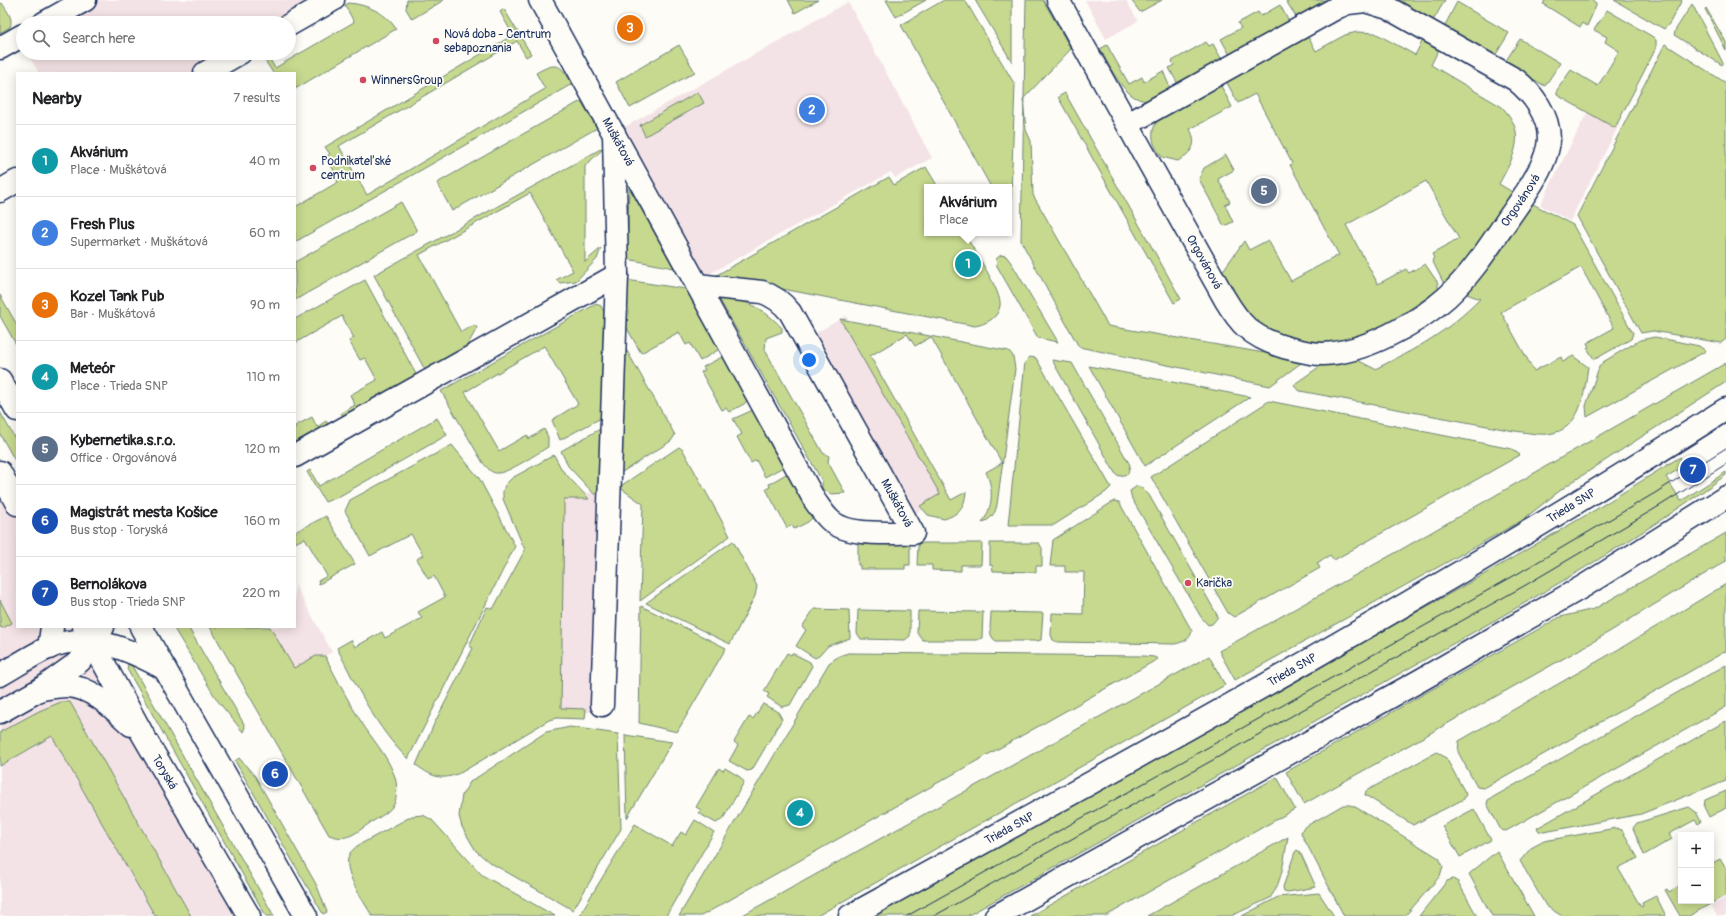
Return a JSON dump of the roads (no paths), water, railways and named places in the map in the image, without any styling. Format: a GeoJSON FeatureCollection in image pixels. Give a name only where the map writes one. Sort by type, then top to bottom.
{"type":"FeatureCollection","features":[{"type":"Feature","properties":{"kind":"street"},"geometry":{"type":"LineString","coordinates":[[56,16],[85,0]]}},
{"type":"Feature","properties":{"kind":"street"},"geometry":{"type":"LineString","coordinates":[[296,21],[333,0]]}},
{"type":"Feature","properties":{"kind":"street","name":"Muškátová"},"geometry":{"type":"LineString","coordinates":[[540,0],[697,284],[815,502],[832,522],[847,530],[913,533],[790,312],[784,305],[774,297],[762,292],[697,284]]}},
{"type":"Feature","properties":{"kind":"street","name":"Orgovánová"},"geometry":{"type":"LineString","coordinates":[[1058,0],[1234,314],[1247,328],[1262,339],[1296,350],[1322,354],[1349,350],[1380,340],[1434,307],[1448,296],[1480,259],[1524,196],[1545,158],[1549,137],[1540,107],[1532,94],[1516,80],[1388,8],[1365,1],[1348,3],[1338,7],[1128,124]]}},
{"type":"Feature","properties":{"kind":"street"},"geometry":{"type":"LineString","coordinates":[[0,48],[16,39]]}},
{"type":"Feature","properties":{"kind":"street"},"geometry":{"type":"LineString","coordinates":[[207,72],[228,60]]}},
{"type":"Feature","properties":{"kind":"street"},"geometry":{"type":"LineString","coordinates":[[602,705],[617,275],[614,133]]}},
{"type":"Feature","properties":{"kind":"street"},"geometry":{"type":"LineString","coordinates":[[0,190],[16,182]]}},
{"type":"Feature","properties":{"kind":"street"},"geometry":{"type":"LineString","coordinates":[[296,455],[617,275]]}},
{"type":"Feature","properties":{"kind":"street"},"geometry":{"type":"LineString","coordinates":[[0,380],[16,408]]}},
{"type":"Feature","properties":{"kind":"street","name":"Trieda SNP"},"geometry":{"type":"LineString","coordinates":[[850,916],[1374,624],[1550,519],[1726,409]]}},
{"type":"Feature","properties":{"kind":"street"},"geometry":{"type":"LineString","coordinates":[[0,472],[16,502]]}},
{"type":"Feature","properties":{"kind":"street"},"geometry":{"type":"LineString","coordinates":[[996,916],[1419,681],[1584,586],[1726,497]]}},
{"type":"Feature","properties":{"kind":"street"},"geometry":{"type":"LineString","coordinates":[[143,628],[306,916]]}},
{"type":"Feature","properties":{"kind":"street"},"geometry":{"type":"LineString","coordinates":[[93,632],[165,669]]}},
{"type":"Feature","properties":{"kind":"street"},"geometry":{"type":"LineString","coordinates":[[0,676],[51,637],[71,642],[93,632]]}},
{"type":"Feature","properties":{"kind":"street"},"geometry":{"type":"LineString","coordinates":[[0,712],[41,689],[80,661],[93,632]]}},
{"type":"Feature","properties":{"kind":"street","name":"Toryská"},"geometry":{"type":"LineString","coordinates":[[93,632],[143,735],[249,916]]}},
{"type":"Feature","properties":{"kind":"street"},"geometry":{"type":"LineString","coordinates":[[41,689],[67,686],[83,690],[109,706],[143,735]]}},
{"type":"Feature","properties":{"kind":"tram line"},"geometry":{"type":"LineString","coordinates":[[907,916],[1517,574],[1655,493],[1726,448]]}},
{"type":"Feature","properties":{"kind":"tram line"},"geometry":{"type":"LineString","coordinates":[[934,916],[1524,586],[1661,505],[1726,464]]}},
{"type":"Feature","properties":{"kind":"place","name":"Kozel Tank Pub"},"geometry":{"type":"Point","coordinates":[630,28]}},
{"type":"Feature","properties":{"kind":"place","name":"Nová doba - Centrum sebapoznania"},"geometry":{"type":"Point","coordinates":[436,41]}},
{"type":"Feature","properties":{"kind":"place","name":"WinnersGroup"},"geometry":{"type":"Point","coordinates":[363,80]}},
{"type":"Feature","properties":{"kind":"place","name":"Fresh Plus"},"geometry":{"type":"Point","coordinates":[812,110]}},
{"type":"Feature","properties":{"kind":"place","name":"Podnikateľské centrum"},"geometry":{"type":"Point","coordinates":[313,168]}},
{"type":"Feature","properties":{"kind":"place","name":"Kybernetika.s.r.o."},"geometry":{"type":"Point","coordinates":[1264,191]}},
{"type":"Feature","properties":{"kind":"place","name":"Akvárium"},"geometry":{"type":"Point","coordinates":[968,264]}},
{"type":"Feature","properties":{"kind":"place","name":"Bernolákova"},"geometry":{"type":"Point","coordinates":[1693,470]}},
{"type":"Feature","properties":{"kind":"place","name":"Karička"},"geometry":{"type":"Point","coordinates":[1188,583]}},
{"type":"Feature","properties":{"kind":"place","name":"Magistrát mesta Košice"},"geometry":{"type":"Point","coordinates":[275,774]}},
{"type":"Feature","properties":{"kind":"place","name":"Meteór"},"geometry":{"type":"Point","coordinates":[800,813]}}]}
